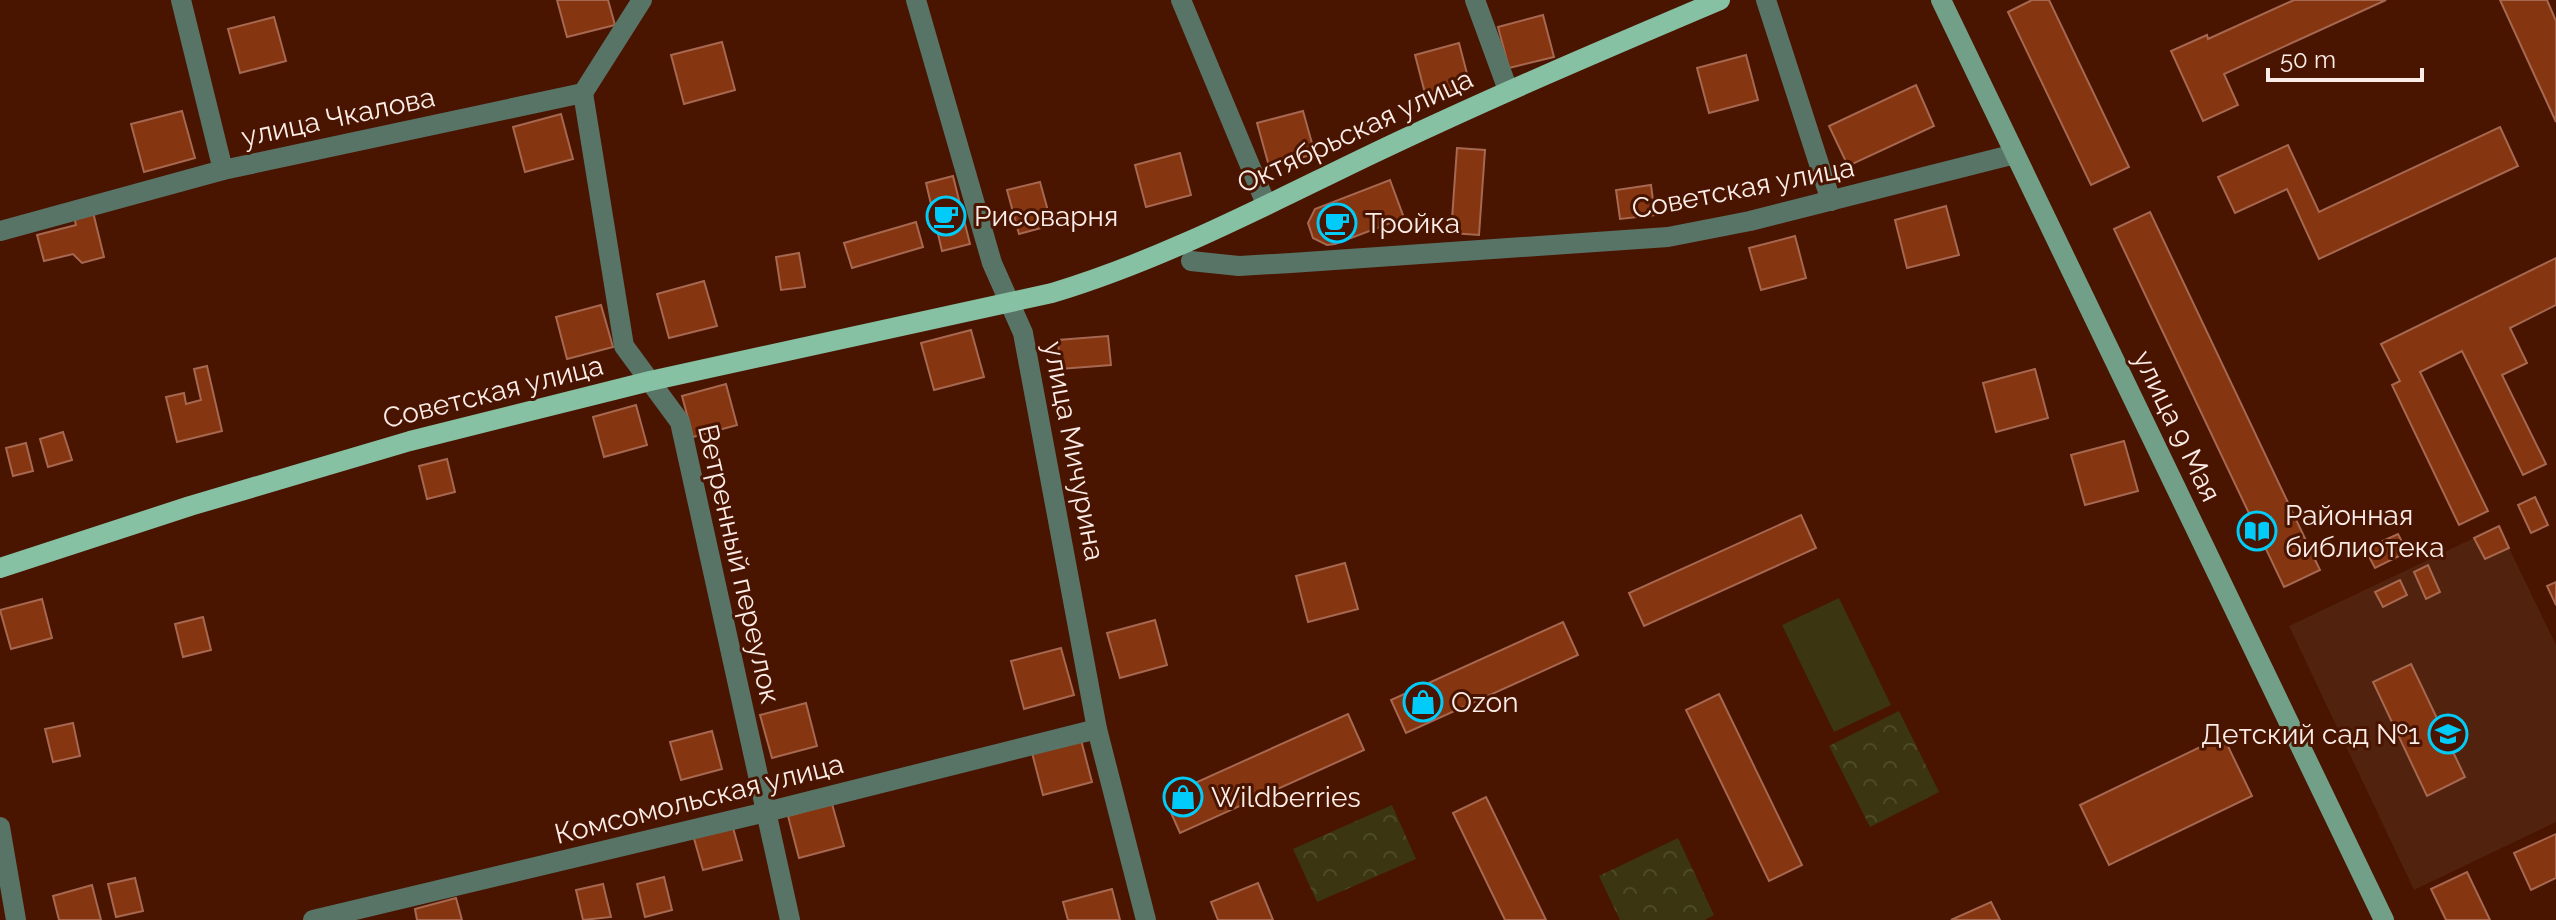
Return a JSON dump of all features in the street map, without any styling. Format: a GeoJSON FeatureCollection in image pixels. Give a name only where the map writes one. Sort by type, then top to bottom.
{"type":"FeatureCollection","features":[{"type":"Feature","properties":{"kind":"main road","name":"Октябрьская улица"},"geometry":{"type":"LineString","coordinates":[[1009,301],[1052,293],[1103,277],[1508,90],[1720,0]]}},
{"type":"Feature","properties":{"kind":"main road","name":"улица 9 Мая"},"geometry":{"type":"LineString","coordinates":[[1941,0],[2384,920]]}},
{"type":"Feature","properties":{"kind":"main road","name":"Советская улица"},"geometry":{"type":"LineString","coordinates":[[0,568],[190,506],[410,441],[650,381],[1009,301]]}},
{"type":"Feature","properties":{"kind":"street"},"geometry":{"type":"LineString","coordinates":[[181,0],[223,170]]}},
{"type":"Feature","properties":{"kind":"street"},"geometry":{"type":"LineString","coordinates":[[583,93],[642,0]]}},
{"type":"Feature","properties":{"kind":"street","name":"улица Мичурина"},"geometry":{"type":"LineString","coordinates":[[916,0],[992,263],[1023,333],[1097,729],[1146,920]]}},
{"type":"Feature","properties":{"kind":"street"},"geometry":{"type":"LineString","coordinates":[[1181,0],[1266,204]]}},
{"type":"Feature","properties":{"kind":"street"},"geometry":{"type":"LineString","coordinates":[[1475,0],[1508,90]]}},
{"type":"Feature","properties":{"kind":"street"},"geometry":{"type":"LineString","coordinates":[[1766,0],[1831,201]]}},
{"type":"Feature","properties":{"kind":"street","name":"улица Чкалова"},"geometry":{"type":"LineString","coordinates":[[0,231],[223,170],[583,93]]}},
{"type":"Feature","properties":{"kind":"street","name":"Ветренный переулок"},"geometry":{"type":"LineString","coordinates":[[583,93],[624,346],[680,422],[790,920]]}},
{"type":"Feature","properties":{"kind":"street","name":"Советская улица"},"geometry":{"type":"LineString","coordinates":[[1191,261],[1252,265],[1668,237],[1831,201],[2015,154]]}},
{"type":"Feature","properties":{"kind":"street","name":"Комсомольская улица"},"geometry":{"type":"LineString","coordinates":[[313,920],[1097,729]]}},
{"type":"Feature","properties":{"kind":"street"},"geometry":{"type":"LineString","coordinates":[[0,827],[16,920]]}},
{"type":"Feature","properties":{"kind":"shaded area","name":"Детский сад №1"},"geometry":{"type":"Polygon","coordinates":[[[2474,538],[2485,559],[2509,548],[2556,645],[2556,822],[2414,890],[2289,626],[2474,538]]]}},
{"type":"Feature","properties":{"kind":"green space"},"geometry":{"type":"Polygon","coordinates":[[[1839,598],[1891,705],[1834,732],[1782,625],[1839,598]]]}},
{"type":"Feature","properties":{"kind":"green space"},"geometry":{"type":"Polygon","coordinates":[[[1899,711],[1939,792],[1870,827],[1829,746],[1899,711]]]}},
{"type":"Feature","properties":{"kind":"green space"},"geometry":{"type":"Polygon","coordinates":[[[1392,805],[1416,859],[1317,902],[1293,849],[1392,805]]]}},
{"type":"Feature","properties":{"kind":"green space"},"geometry":{"type":"Polygon","coordinates":[[[1678,838],[1714,915],[1705,920],[1620,920],[1599,876],[1678,838]]]}},
{"type":"Feature","properties":{"kind":"building"},"geometry":{"type":"Polygon","coordinates":[[[557,0],[608,0],[615,25],[567,37],[557,0]]]}},
{"type":"Feature","properties":{"kind":"building"},"geometry":{"type":"Polygon","coordinates":[[[2032,0],[2049,0],[2129,167],[2091,185],[2008,12],[2032,0]]]}},
{"type":"Feature","properties":{"kind":"building"},"geometry":{"type":"Polygon","coordinates":[[[2294,0],[2386,0],[2224,74],[2238,105],[2203,121],[2171,51],[2207,35],[2208,39],[2294,0]]]}},
{"type":"Feature","properties":{"kind":"building"},"geometry":{"type":"Polygon","coordinates":[[[2500,0],[2547,0],[2556,21],[2556,122],[2500,0]]]}},
{"type":"Feature","properties":{"kind":"building"},"geometry":{"type":"Polygon","coordinates":[[[1543,15],[1554,57],[1509,68],[1498,27],[1543,15]]]}},
{"type":"Feature","properties":{"kind":"building"},"geometry":{"type":"Polygon","coordinates":[[[274,17],[286,61],[240,73],[228,29],[274,17]]]}},
{"type":"Feature","properties":{"kind":"building"},"geometry":{"type":"Polygon","coordinates":[[[722,42],[735,90],[684,104],[671,55],[722,42]]]}},
{"type":"Feature","properties":{"kind":"building"},"geometry":{"type":"Polygon","coordinates":[[[1459,43],[1470,85],[1426,97],[1415,55],[1459,43]]]}},
{"type":"Feature","properties":{"kind":"building"},"geometry":{"type":"Polygon","coordinates":[[[1746,55],[1758,100],[1709,113],[1697,68],[1746,55]]]}},
{"type":"Feature","properties":{"kind":"building"},"geometry":{"type":"Polygon","coordinates":[[[1916,85],[1934,126],[1848,166],[1829,126],[1916,85]]]}},
{"type":"Feature","properties":{"kind":"building"},"geometry":{"type":"Polygon","coordinates":[[[182,111],[195,158],[144,172],[131,124],[182,111]]]}},
{"type":"Feature","properties":{"kind":"building"},"geometry":{"type":"Polygon","coordinates":[[[1303,111],[1315,154],[1269,166],[1257,123],[1303,111]]]}},
{"type":"Feature","properties":{"kind":"building"},"geometry":{"type":"Polygon","coordinates":[[[561,114],[573,159],[525,172],[513,127],[561,114]]]}},
{"type":"Feature","properties":{"kind":"building"},"geometry":{"type":"Polygon","coordinates":[[[2500,127],[2518,166],[2319,259],[2287,189],[2235,213],[2218,177],[2288,145],[2319,212],[2500,127]]]}},
{"type":"Feature","properties":{"kind":"building"},"geometry":{"type":"Polygon","coordinates":[[[1457,148],[1485,150],[1479,235],[1451,233],[1457,148]]]}},
{"type":"Feature","properties":{"kind":"building"},"geometry":{"type":"Polygon","coordinates":[[[1180,153],[1191,195],[1146,207],[1135,165],[1180,153]]]}},
{"type":"Feature","properties":{"kind":"building"},"geometry":{"type":"Polygon","coordinates":[[[953,176],[970,244],[942,251],[926,183],[953,176]]]}},
{"type":"Feature","properties":{"kind":"building"},"geometry":{"type":"Polygon","coordinates":[[[1390,180],[1404,218],[1335,244],[1327,245],[1313,238],[1308,223],[1315,209],[1390,180]]]}},
{"type":"Feature","properties":{"kind":"building"},"geometry":{"type":"Polygon","coordinates":[[[1040,182],[1052,225],[1019,234],[1007,190],[1040,182]]]}},
{"type":"Feature","properties":{"kind":"building"},"geometry":{"type":"Polygon","coordinates":[[[1651,185],[1655,215],[1620,219],[1616,190],[1651,185]]]}},
{"type":"Feature","properties":{"kind":"building"},"geometry":{"type":"Polygon","coordinates":[[[1946,206],[1959,255],[1907,268],[1895,220],[1946,206]]]}},
{"type":"Feature","properties":{"kind":"building"},"geometry":{"type":"Polygon","coordinates":[[[93,212],[104,257],[82,263],[73,254],[44,261],[37,235],[76,225],[74,217],[93,212]]]}},
{"type":"Feature","properties":{"kind":"building"},"geometry":{"type":"Polygon","coordinates":[[[2150,212],[2320,570],[2284,587],[2114,229],[2150,212]]]}},
{"type":"Feature","properties":{"kind":"building"},"geometry":{"type":"Polygon","coordinates":[[[916,222],[923,247],[852,268],[844,243],[916,222]]]}},
{"type":"Feature","properties":{"kind":"building"},"geometry":{"type":"Polygon","coordinates":[[[1795,236],[1806,278],[1761,290],[1749,248],[1795,236]]]}},
{"type":"Feature","properties":{"kind":"building"},"geometry":{"type":"Polygon","coordinates":[[[799,253],[805,287],[781,290],[776,257],[799,253]]]}},
{"type":"Feature","properties":{"kind":"building"},"geometry":{"type":"Polygon","coordinates":[[[2556,258],[2556,305],[2510,328],[2527,363],[2502,375],[2546,464],[2523,475],[2462,351],[2420,372],[2488,511],[2459,525],[2392,385],[2400,381],[2381,344],[2556,258]]]}},
{"type":"Feature","properties":{"kind":"building"},"geometry":{"type":"Polygon","coordinates":[[[704,281],[717,326],[669,338],[657,294],[704,281]]]}},
{"type":"Feature","properties":{"kind":"building"},"geometry":{"type":"Polygon","coordinates":[[[601,305],[613,347],[567,359],[556,317],[601,305]]]}},
{"type":"Feature","properties":{"kind":"building"},"geometry":{"type":"Polygon","coordinates":[[[971,330],[984,377],[934,390],[921,343],[971,330]]]}},
{"type":"Feature","properties":{"kind":"building"},"geometry":{"type":"Polygon","coordinates":[[[1108,336],[1111,365],[1060,369],[1058,340],[1108,336]]]}},
{"type":"Feature","properties":{"kind":"building"},"geometry":{"type":"Polygon","coordinates":[[[207,366],[222,431],[177,442],[166,397],[184,393],[186,404],[201,400],[194,369],[207,366]]]}},
{"type":"Feature","properties":{"kind":"building"},"geometry":{"type":"Polygon","coordinates":[[[2035,369],[2048,418],[1996,432],[1983,383],[2035,369]]]}},
{"type":"Feature","properties":{"kind":"building"},"geometry":{"type":"Polygon","coordinates":[[[726,384],[737,425],[693,437],[682,396],[726,384]]]}},
{"type":"Feature","properties":{"kind":"building"},"geometry":{"type":"Polygon","coordinates":[[[636,405],[647,445],[604,457],[593,417],[636,405]]]}},
{"type":"Feature","properties":{"kind":"building"},"geometry":{"type":"Polygon","coordinates":[[[63,432],[72,460],[48,467],[40,439],[63,432]]]}},
{"type":"Feature","properties":{"kind":"building"},"geometry":{"type":"Polygon","coordinates":[[[2124,441],[2138,491],[2085,505],[2071,455],[2124,441]]]}},
{"type":"Feature","properties":{"kind":"building"},"geometry":{"type":"Polygon","coordinates":[[[26,443],[33,471],[13,476],[6,448],[26,443]]]}},
{"type":"Feature","properties":{"kind":"building"},"geometry":{"type":"Polygon","coordinates":[[[447,459],[455,492],[427,499],[419,466],[447,459]]]}},
{"type":"Feature","properties":{"kind":"building"},"geometry":{"type":"Polygon","coordinates":[[[2535,497],[2548,525],[2531,533],[2518,505],[2535,497]]]}},
{"type":"Feature","properties":{"kind":"building"},"geometry":{"type":"Polygon","coordinates":[[[1801,515],[1816,548],[1644,626],[1629,593],[1801,515]]]}},
{"type":"Feature","properties":{"kind":"building"},"geometry":{"type":"Polygon","coordinates":[[[2499,526],[2509,548],[2485,559],[2474,538],[2499,526]]]}},
{"type":"Feature","properties":{"kind":"building"},"geometry":{"type":"Polygon","coordinates":[[[2398,534],[2407,552],[2375,568],[2365,549],[2398,534]]]}},
{"type":"Feature","properties":{"kind":"building"},"geometry":{"type":"Polygon","coordinates":[[[1345,563],[1358,609],[1308,622],[1296,576],[1345,563]]]}},
{"type":"Feature","properties":{"kind":"building"},"geometry":{"type":"Polygon","coordinates":[[[2428,565],[2440,592],[2426,599],[2414,572],[2428,565]]]}},
{"type":"Feature","properties":{"kind":"building"},"geometry":{"type":"Polygon","coordinates":[[[2400,580],[2407,595],[2383,607],[2375,592],[2400,580]]]}},
{"type":"Feature","properties":{"kind":"building"},"geometry":{"type":"Polygon","coordinates":[[[2556,582],[2556,605],[2547,586],[2556,582]]]}},
{"type":"Feature","properties":{"kind":"building"},"geometry":{"type":"Polygon","coordinates":[[[42,599],[52,638],[11,649],[0,610],[42,599]]]}},
{"type":"Feature","properties":{"kind":"building"},"geometry":{"type":"Polygon","coordinates":[[[203,617],[211,650],[183,657],[175,624],[203,617]]]}},
{"type":"Feature","properties":{"kind":"building"},"geometry":{"type":"Polygon","coordinates":[[[1155,620],[1167,665],[1120,678],[1107,633],[1155,620]]]}},
{"type":"Feature","properties":{"kind":"building"},"geometry":{"type":"Polygon","coordinates":[[[1563,622],[1578,655],[1406,733],[1391,700],[1563,622]]]}},
{"type":"Feature","properties":{"kind":"building"},"geometry":{"type":"Polygon","coordinates":[[[1061,648],[1074,695],[1024,709],[1011,661],[1061,648]]]}},
{"type":"Feature","properties":{"kind":"building"},"geometry":{"type":"Polygon","coordinates":[[[2411,664],[2465,777],[2427,796],[2373,682],[2411,664]]]}},
{"type":"Feature","properties":{"kind":"building"},"geometry":{"type":"Polygon","coordinates":[[[1719,694],[1802,865],[1769,881],[1686,710],[1719,694]]]}},
{"type":"Feature","properties":{"kind":"building"},"geometry":{"type":"Polygon","coordinates":[[[806,703],[817,746],[772,758],[760,715],[806,703]]]}},
{"type":"Feature","properties":{"kind":"building"},"geometry":{"type":"Polygon","coordinates":[[[1348,714],[1364,750],[1180,833],[1164,797],[1348,714]]]}},
{"type":"Feature","properties":{"kind":"building"},"geometry":{"type":"Polygon","coordinates":[[[73,723],[80,756],[53,762],[45,729],[73,723]]]}},
{"type":"Feature","properties":{"kind":"building"},"geometry":{"type":"Polygon","coordinates":[[[712,731],[722,769],[681,780],[670,742],[712,731]]]}},
{"type":"Feature","properties":{"kind":"building"},"geometry":{"type":"Polygon","coordinates":[[[1080,736],[1092,782],[1043,795],[1031,749],[1080,736]]]}},
{"type":"Feature","properties":{"kind":"building"},"geometry":{"type":"Polygon","coordinates":[[[2223,736],[2252,796],[2109,865],[2080,805],[2223,736]]]}},
{"type":"Feature","properties":{"kind":"building"},"geometry":{"type":"Polygon","coordinates":[[[1486,797],[1546,920],[1505,920],[1453,813],[1486,797]]]}},
{"type":"Feature","properties":{"kind":"building"},"geometry":{"type":"Polygon","coordinates":[[[832,804],[844,846],[799,858],[788,816],[832,804]]]}},
{"type":"Feature","properties":{"kind":"building"},"geometry":{"type":"Polygon","coordinates":[[[732,824],[742,860],[703,870],[693,835],[732,824]]]}},
{"type":"Feature","properties":{"kind":"building"},"geometry":{"type":"Polygon","coordinates":[[[2556,834],[2556,878],[2531,890],[2514,853],[2556,834]]]}},
{"type":"Feature","properties":{"kind":"building"},"geometry":{"type":"Polygon","coordinates":[[[2467,872],[2490,920],[2446,920],[2431,889],[2467,872]]]}},
{"type":"Feature","properties":{"kind":"building"},"geometry":{"type":"Polygon","coordinates":[[[664,877],[672,910],[645,917],[637,884],[664,877]]]}},
{"type":"Feature","properties":{"kind":"building"},"geometry":{"type":"Polygon","coordinates":[[[135,878],[143,911],[116,917],[108,884],[135,878]]]}},
{"type":"Feature","properties":{"kind":"building"},"geometry":{"type":"Polygon","coordinates":[[[1258,883],[1273,920],[1218,920],[1211,902],[1258,883]]]}},
{"type":"Feature","properties":{"kind":"building"},"geometry":{"type":"Polygon","coordinates":[[[603,884],[611,917],[583,920],[576,890],[603,884]]]}},
{"type":"Feature","properties":{"kind":"building"},"geometry":{"type":"Polygon","coordinates":[[[92,885],[101,920],[59,920],[53,896],[92,885]]]}},
{"type":"Feature","properties":{"kind":"building"},"geometry":{"type":"Polygon","coordinates":[[[1112,889],[1120,920],[1068,920],[1063,902],[1112,889]]]}},
{"type":"Feature","properties":{"kind":"building"},"geometry":{"type":"Polygon","coordinates":[[[456,898],[462,920],[417,920],[415,909],[456,898]]]}},
{"type":"Feature","properties":{"kind":"building"},"geometry":{"type":"Polygon","coordinates":[[[1991,902],[2000,920],[1951,920],[1991,902]]]}},
{"type":"Feature","properties":{"kind":"place","name":"Рисоварня"},"geometry":{"type":"Point","coordinates":[946,216]}},
{"type":"Feature","properties":{"kind":"place","name":"Тройка"},"geometry":{"type":"Point","coordinates":[1337,223]}},
{"type":"Feature","properties":{"kind":"place","name":"Районная библиотека"},"geometry":{"type":"Point","coordinates":[2257,531]}},
{"type":"Feature","properties":{"kind":"place","name":"Ozon"},"geometry":{"type":"Point","coordinates":[1423,702]}},
{"type":"Feature","properties":{"kind":"place","name":"Детский сад №1"},"geometry":{"type":"Point","coordinates":[2448,734]}},
{"type":"Feature","properties":{"kind":"place","name":"Wildberries"},"geometry":{"type":"Point","coordinates":[1183,797]}}]}
